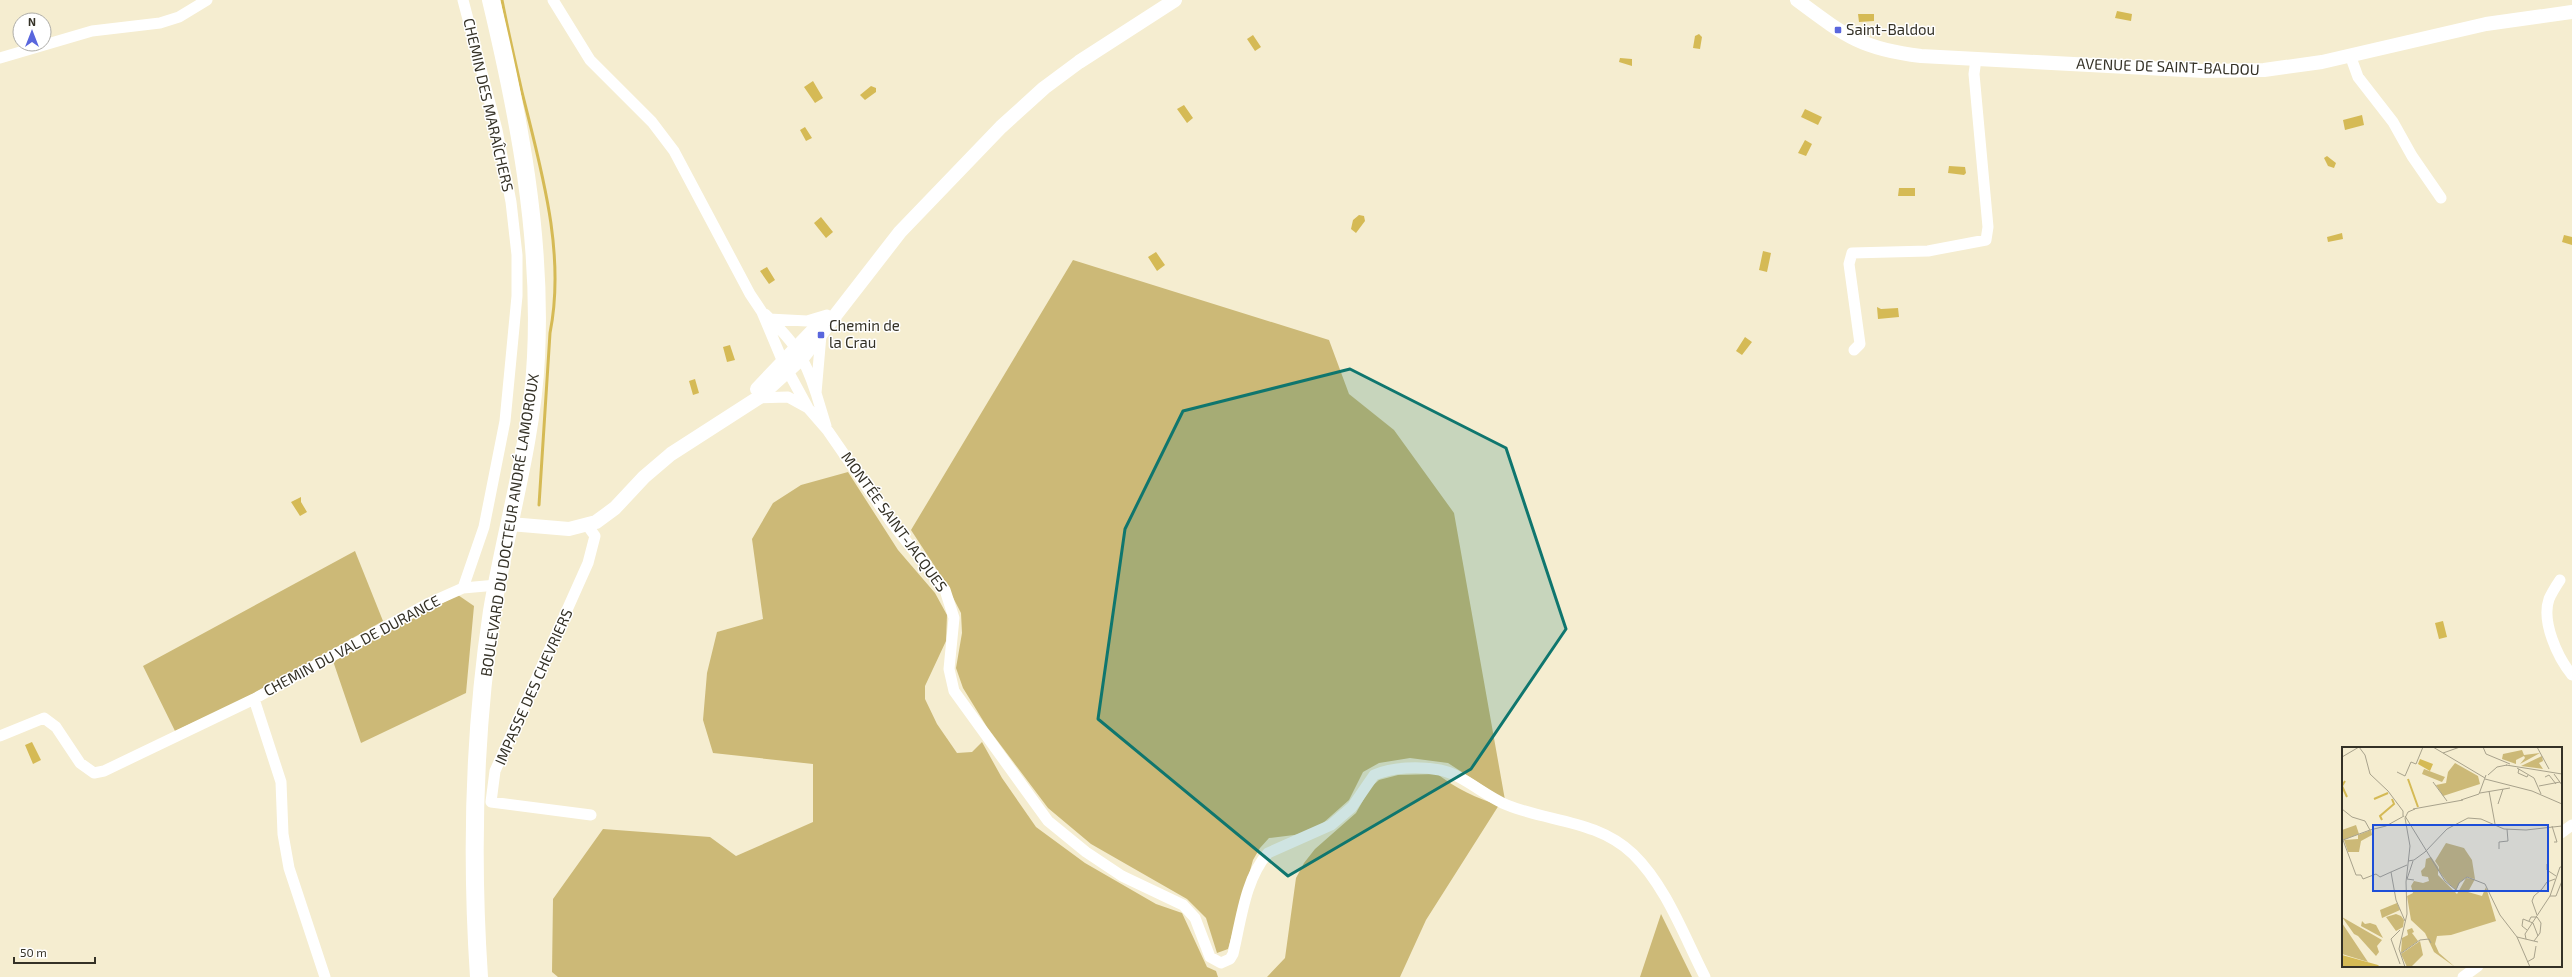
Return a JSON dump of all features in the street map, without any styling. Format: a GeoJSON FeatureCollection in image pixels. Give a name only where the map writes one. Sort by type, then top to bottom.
{"type":"FeatureCollection","features":[{"type":"Feature","properties":{"kind":"main road","name":"BOULEVARD DU DOCTEUR ANDRÉ LAMOROUX"},"geometry":{"type":"LineString","coordinates":[[481,0],[512,98]]}},
{"type":"Feature","properties":{"kind":"main road","name":"BOULEVARD DU DOCTEUR ANDRÉ LAMOROUX"},"geometry":{"type":"LineString","coordinates":[[479,977],[474,838],[484,677],[497,585],[530,415],[535,374],[538,316],[531,207],[512,98],[491,0]]}},
{"type":"Feature","properties":{"kind":"street"},"geometry":{"type":"LineString","coordinates":[[0,58],[92,31],[160,23],[179,18],[207,0]]}},
{"type":"Feature","properties":{"kind":"street","name":"CHEMIN DES MARAÎCHERS"},"geometry":{"type":"LineString","coordinates":[[462,588],[484,527],[506,421],[517,296],[517,256],[511,202],[497,130],[463,0]]}},
{"type":"Feature","properties":{"kind":"street"},"geometry":{"type":"LineString","coordinates":[[553,0],[590,60],[646,116],[674,150],[750,294],[766,315],[800,352],[816,393],[828,431]]}},
{"type":"Feature","properties":{"kind":"street"},"geometry":{"type":"LineString","coordinates":[[800,352],[821,335],[843,303],[927,202],[1001,127],[1044,88],[1079,62],[1175,0]]}},
{"type":"Feature","properties":{"kind":"street","name":"AVENUE DE SAINT-BALDOU"},"geometry":{"type":"LineString","coordinates":[[1797,0],[1838,30],[1871,47],[1921,56],[2227,72],[2285,68],[2350,55],[2486,24],[2572,12]]}},
{"type":"Feature","properties":{"kind":"street"},"geometry":{"type":"LineString","coordinates":[[2350,55],[2358,77],[2394,122],[2412,156],[2442,198]]}},
{"type":"Feature","properties":{"kind":"street"},"geometry":{"type":"LineString","coordinates":[[1854,350],[1860,344],[1849,264],[1852,254],[1928,252],[1986,240],[1988,227],[1974,74],[1976,59]]}},
{"type":"Feature","properties":{"kind":"street"},"geometry":{"type":"LineString","coordinates":[[510,524],[553,529],[569,529],[596,522],[615,508],[644,477],[671,454],[734,412],[758,398],[800,352],[828,315],[843,303]]}},
{"type":"Feature","properties":{"kind":"street"},"geometry":{"type":"LineString","coordinates":[[766,315],[807,321],[828,315]]}},
{"type":"Feature","properties":{"kind":"street"},"geometry":{"type":"LineString","coordinates":[[766,315],[786,367],[808,408],[828,431]]}},
{"type":"Feature","properties":{"kind":"street"},"geometry":{"type":"LineString","coordinates":[[816,393],[821,335]]}},
{"type":"Feature","properties":{"kind":"street"},"geometry":{"type":"LineString","coordinates":[[734,412],[786,367]]}},
{"type":"Feature","properties":{"kind":"street"},"geometry":{"type":"LineString","coordinates":[[758,398],[788,397],[808,408]]}},
{"type":"Feature","properties":{"kind":"street","name":"MONTÉE SAINT-JACQUES"},"geometry":{"type":"LineString","coordinates":[[828,431],[891,522],[945,590],[954,618],[949,669],[954,691],[1038,810],[1086,852],[1116,872],[1183,905],[1194,918],[1210,957],[1215,961],[1226,962],[1233,954],[1252,882],[1261,861],[1268,853],[1331,825],[1352,807],[1374,774],[1387,770],[1431,768],[1451,773],[1506,805],[1589,827],[1620,844],[1632,854],[1654,880],[1705,977]]}},
{"type":"Feature","properties":{"kind":"street","name":"IMPASSE DES CHEVRIERS"},"geometry":{"type":"LineString","coordinates":[[587,525],[595,536],[588,563],[495,771],[491,802],[591,815]]}},
{"type":"Feature","properties":{"kind":"street"},"geometry":{"type":"LineString","coordinates":[[2560,580],[2549,600],[2548,618],[2552,642],[2564,666],[2572,675]]}},
{"type":"Feature","properties":{"kind":"street","name":"CHEMIN DU VAL DE DURANCE"},"geometry":{"type":"LineString","coordinates":[[325,977],[289,868],[283,834],[281,782],[254,699],[391,622],[462,588],[497,585]]}},
{"type":"Feature","properties":{"kind":"street"},"geometry":{"type":"LineString","coordinates":[[0,736],[44,718],[56,727],[80,763],[94,773],[104,771],[254,699]]}},
{"type":"Feature","properties":{"kind":"street"},"geometry":{"type":"LineString","coordinates":[[2562,832],[2572,825]]}},
{"type":"Feature","properties":{"kind":"street"},"geometry":{"type":"LineString","coordinates":[[2463,977],[2477,967]]}},
{"type":"Feature","properties":{"kind":"highlighted area"},"geometry":{"type":"Polygon","coordinates":[[[1350,369],[1506,448],[1566,629],[1471,769],[1288,876],[1098,719],[1125,529],[1183,411],[1350,369]]]}},
{"type":"Feature","properties":{"kind":"shaded area"},"geometry":{"type":"Polygon","coordinates":[[[2117,11],[2132,14],[2131,21],[2115,18],[2117,11]]]}},
{"type":"Feature","properties":{"kind":"shaded area"},"geometry":{"type":"Polygon","coordinates":[[[1858,14],[1874,14],[1874,21],[1859,22],[1858,14]]]}},
{"type":"Feature","properties":{"kind":"shaded area"},"geometry":{"type":"Polygon","coordinates":[[[1699,34],[1702,37],[1700,49],[1693,48],[1695,36],[1699,34]]]}},
{"type":"Feature","properties":{"kind":"shaded area"},"geometry":{"type":"Polygon","coordinates":[[[1253,35],[1261,47],[1255,51],[1247,39],[1253,35]]]}},
{"type":"Feature","properties":{"kind":"shaded area"},"geometry":{"type":"Polygon","coordinates":[[[1620,58],[1632,59],[1632,66],[1619,62],[1620,58]]]}},
{"type":"Feature","properties":{"kind":"shaded area"},"geometry":{"type":"Polygon","coordinates":[[[813,81],[823,98],[815,103],[804,87],[813,81]]]}},
{"type":"Feature","properties":{"kind":"shaded area"},"geometry":{"type":"Polygon","coordinates":[[[871,86],[876,88],[876,92],[865,100],[860,95],[871,86]]]}},
{"type":"Feature","properties":{"kind":"shaded area"},"geometry":{"type":"Polygon","coordinates":[[[1184,105],[1193,118],[1187,123],[1177,109],[1184,105]]]}},
{"type":"Feature","properties":{"kind":"shaded area"},"geometry":{"type":"Polygon","coordinates":[[[1805,109],[1822,117],[1818,125],[1801,117],[1805,109]]]}},
{"type":"Feature","properties":{"kind":"shaded area"},"geometry":{"type":"Polygon","coordinates":[[[2362,115],[2364,125],[2345,130],[2343,120],[2362,115]]]}},
{"type":"Feature","properties":{"kind":"shaded area"},"geometry":{"type":"Polygon","coordinates":[[[805,127],[812,138],[806,141],[800,130],[805,127]]]}},
{"type":"Feature","properties":{"kind":"shaded area"},"geometry":{"type":"Polygon","coordinates":[[[1805,140],[1812,144],[1806,156],[1798,153],[1805,140]]]}},
{"type":"Feature","properties":{"kind":"shaded area"},"geometry":{"type":"Polygon","coordinates":[[[2327,156],[2336,163],[2334,168],[2328,166],[2324,158],[2327,156]]]}},
{"type":"Feature","properties":{"kind":"shaded area"},"geometry":{"type":"Polygon","coordinates":[[[1949,166],[1965,167],[1966,173],[1964,175],[1948,173],[1949,166]]]}},
{"type":"Feature","properties":{"kind":"shaded area"},"geometry":{"type":"Polygon","coordinates":[[[1899,188],[1915,188],[1915,196],[1898,196],[1899,188]]]}},
{"type":"Feature","properties":{"kind":"shaded area"},"geometry":{"type":"Polygon","coordinates":[[[1359,215],[1364,216],[1365,221],[1356,233],[1351,229],[1353,220],[1359,215]]]}},
{"type":"Feature","properties":{"kind":"shaded area"},"geometry":{"type":"Polygon","coordinates":[[[821,217],[833,232],[826,238],[814,223],[821,217]]]}},
{"type":"Feature","properties":{"kind":"shaded area"},"geometry":{"type":"Polygon","coordinates":[[[2342,233],[2343,239],[2328,242],[2327,237],[2342,233]]]}},
{"type":"Feature","properties":{"kind":"shaded area"},"geometry":{"type":"Polygon","coordinates":[[[2564,235],[2572,237],[2572,245],[2562,242],[2564,235]]]}},
{"type":"Feature","properties":{"kind":"shaded area"},"geometry":{"type":"Polygon","coordinates":[[[1763,251],[1771,253],[1767,272],[1759,270],[1763,251]]]}},
{"type":"Feature","properties":{"kind":"shaded area"},"geometry":{"type":"Polygon","coordinates":[[[1156,252],[1165,265],[1157,271],[1148,257],[1156,252]]]}},
{"type":"Feature","properties":{"kind":"shaded area"},"geometry":{"type":"Polygon","coordinates":[[[1073,260],[1329,340],[1349,394],[1394,430],[1454,513],[1505,800],[1448,763],[1410,758],[1379,763],[1363,772],[1349,800],[1322,824],[1302,834],[1269,838],[1260,848],[1253,860],[1228,949],[1217,953],[1206,918],[1187,899],[1091,844],[1048,808],[987,727],[963,688],[956,668],[962,633],[961,613],[945,582],[911,530],[1073,260]]]}},
{"type":"Feature","properties":{"kind":"shaded area"},"geometry":{"type":"Polygon","coordinates":[[[767,267],[775,280],[769,284],[760,271],[767,267]]]}},
{"type":"Feature","properties":{"kind":"shaded area"},"geometry":{"type":"Polygon","coordinates":[[[1877,307],[1881,309],[1898,308],[1899,317],[1878,319],[1877,307]]]}},
{"type":"Feature","properties":{"kind":"shaded area"},"geometry":{"type":"Polygon","coordinates":[[[1745,337],[1752,342],[1742,355],[1736,351],[1745,337]]]}},
{"type":"Feature","properties":{"kind":"shaded area"},"geometry":{"type":"Polygon","coordinates":[[[730,345],[735,360],[727,362],[723,347],[730,345]]]}},
{"type":"Feature","properties":{"kind":"shaded area"},"geometry":{"type":"Polygon","coordinates":[[[695,379],[699,393],[693,395],[689,381],[695,379]]]}},
{"type":"Feature","properties":{"kind":"shaded area"},"geometry":{"type":"Polygon","coordinates":[[[848,472],[898,550],[935,593],[947,615],[946,641],[925,686],[925,699],[937,724],[957,753],[972,752],[982,742],[1002,778],[1036,827],[1085,863],[1156,904],[1182,913],[1207,967],[1216,971],[1218,977],[558,977],[552,972],[553,899],[603,829],[710,837],[736,856],[813,822],[813,764],[713,753],[703,720],[707,673],[717,632],[763,619],[752,539],[773,503],[801,485],[848,472]]]}},
{"type":"Feature","properties":{"kind":"shaded area"},"geometry":{"type":"Polygon","coordinates":[[[301,497],[301,502],[307,512],[300,516],[291,502],[301,497]]]}},
{"type":"Feature","properties":{"kind":"shaded area"},"geometry":{"type":"Polygon","coordinates":[[[355,551],[383,621],[242,700],[175,731],[143,666],[355,551]]]}},
{"type":"Feature","properties":{"kind":"shaded area"},"geometry":{"type":"Polygon","coordinates":[[[458,595],[474,606],[466,693],[361,743],[333,661],[458,595]]]}},
{"type":"Feature","properties":{"kind":"shaded area"},"geometry":{"type":"Polygon","coordinates":[[[2443,621],[2447,637],[2439,639],[2435,623],[2443,621]]]}},
{"type":"Feature","properties":{"kind":"shaded area"},"geometry":{"type":"Polygon","coordinates":[[[32,742],[41,760],[33,764],[25,745],[32,742]]]}},
{"type":"Feature","properties":{"kind":"shaded area"},"geometry":{"type":"Polygon","coordinates":[[[1437,774],[1452,784],[1483,800],[1499,805],[1426,920],[1400,977],[1267,977],[1285,958],[1296,878],[1304,863],[1315,849],[1356,813],[1370,788],[1379,780],[1398,775],[1437,774]]]}},
{"type":"Feature","properties":{"kind":"shaded area"},"geometry":{"type":"Polygon","coordinates":[[[1661,914],[1692,977],[1640,977],[1661,914]]]}},
{"type":"Feature","properties":{"kind":"waterway"},"geometry":{"type":"LineString","coordinates":[[502,0],[522,92],[537,151],[549,211],[553,242],[555,272],[554,303],[550,333],[539,505]]}},
{"type":"Feature","properties":{"kind":"place","name":"Saint-Baldou"},"geometry":{"type":"Point","coordinates":[1838,30]}},
{"type":"Feature","properties":{"kind":"place","name":"Chemin de la Crau"},"geometry":{"type":"Point","coordinates":[821,335]}}]}
